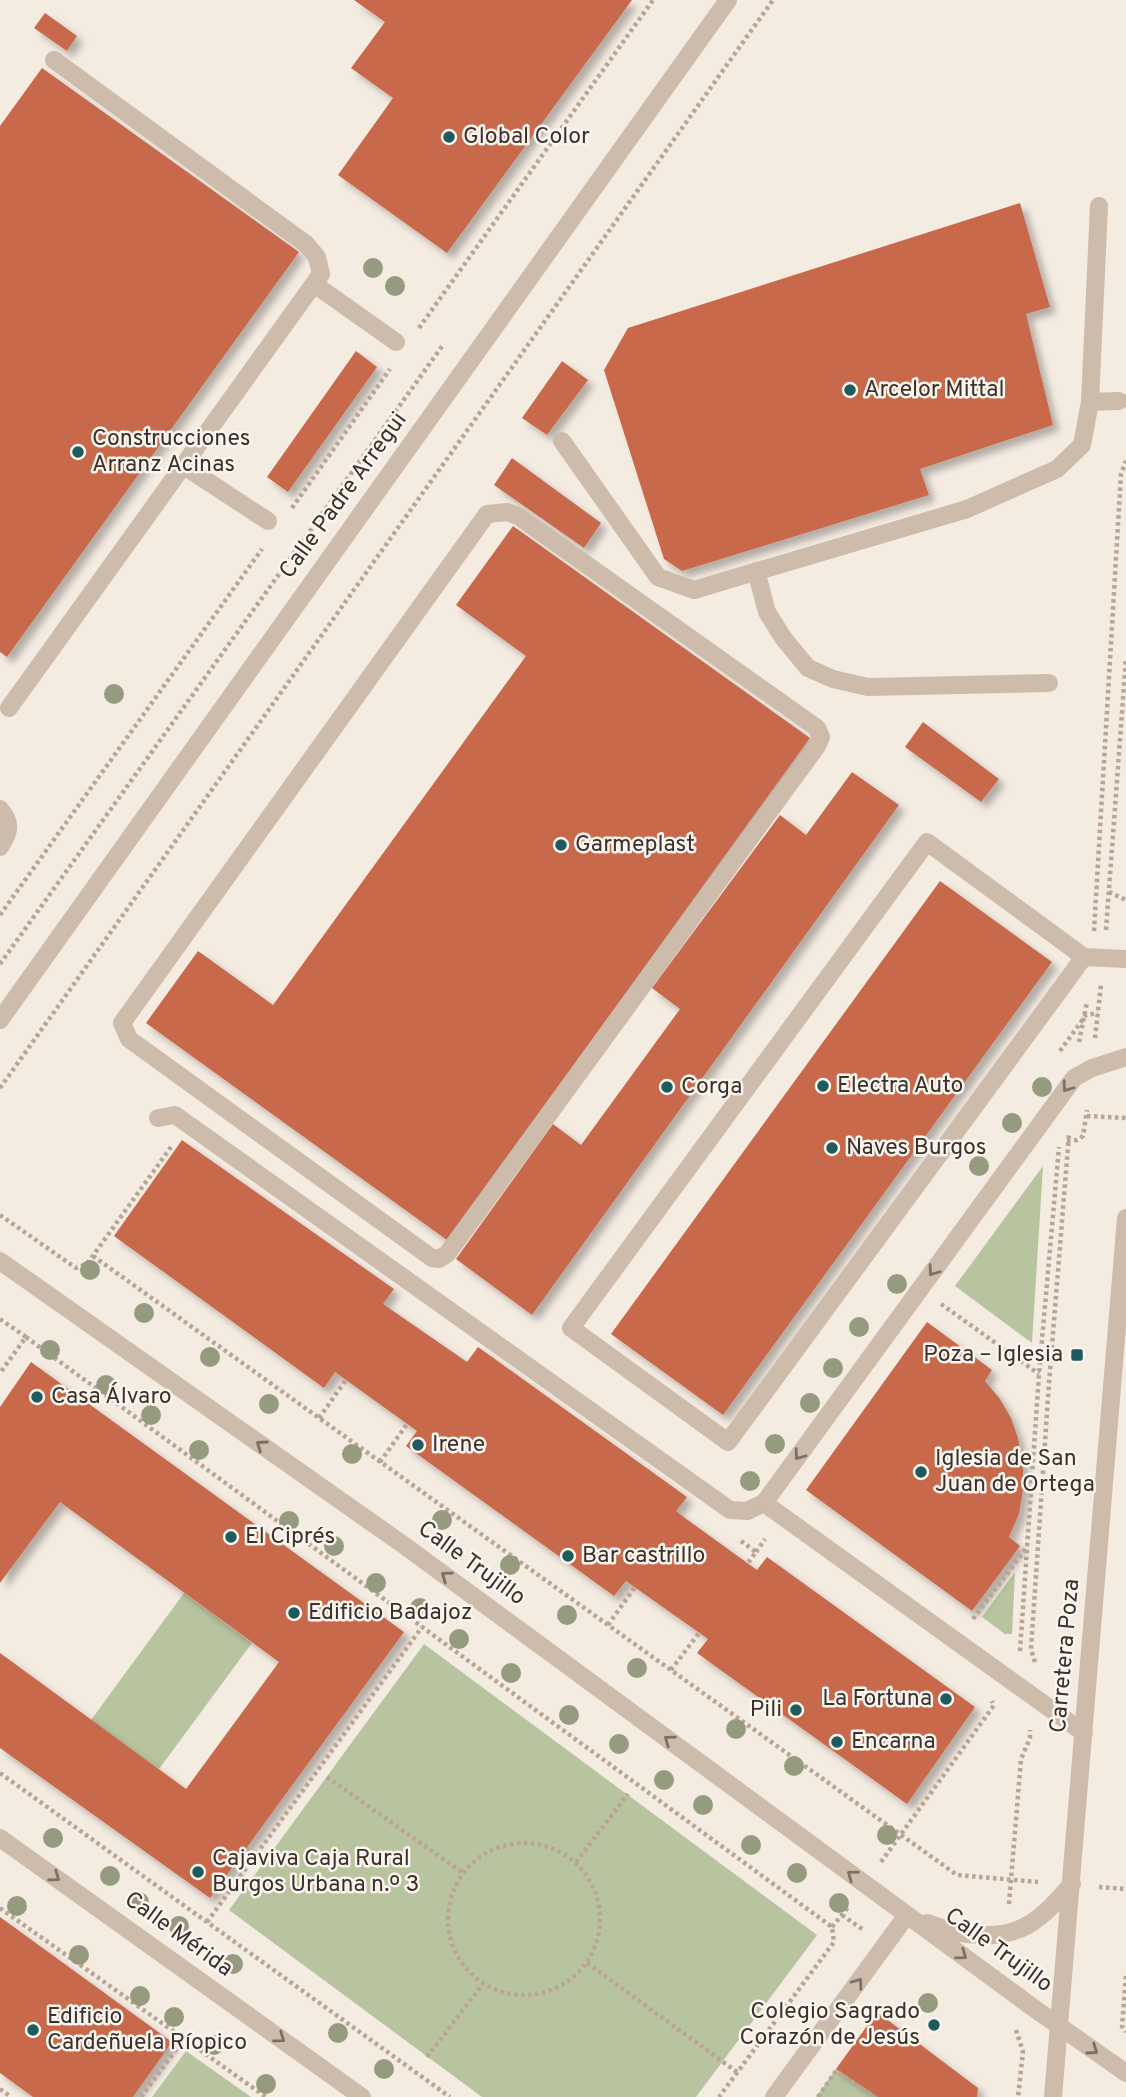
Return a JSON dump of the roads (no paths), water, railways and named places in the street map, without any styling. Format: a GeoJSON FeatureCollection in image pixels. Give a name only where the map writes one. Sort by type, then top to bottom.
{"type":"FeatureCollection","features":[{"type":"Feature","properties":{"kind":"street","name":"Calle Padre Arregui"},"geometry":{"type":"LineString","coordinates":[[0,1020],[728,0]]}},
{"type":"Feature","properties":{"kind":"street"},"geometry":{"type":"LineString","coordinates":[[9,708],[321,274],[317,257],[306,244],[54,60]]}},
{"type":"Feature","properties":{"kind":"street"},"geometry":{"type":"LineString","coordinates":[[562,441],[658,577],[694,590],[967,509],[1057,470],[1082,445],[1090,402],[1100,206]]}},
{"type":"Feature","properties":{"kind":"street"},"geometry":{"type":"LineString","coordinates":[[314,284],[397,350]]}},
{"type":"Feature","properties":{"kind":"street"},"geometry":{"type":"LineString","coordinates":[[1090,402],[1119,401]]}},
{"type":"Feature","properties":{"kind":"street"},"geometry":{"type":"LineString","coordinates":[[184,466],[274,526]]}},
{"type":"Feature","properties":{"kind":"street"},"geometry":{"type":"LineString","coordinates":[[507,512],[518,516],[817,728],[821,737],[784,792],[447,1254],[439,1259],[432,1258],[129,1039],[122,1023],[487,514],[507,512]]}},
{"type":"Feature","properties":{"kind":"street"},"geometry":{"type":"LineString","coordinates":[[756,571],[767,612],[784,639],[808,667],[833,679],[868,687],[1049,683]]}},
{"type":"Feature","properties":{"kind":"street"},"geometry":{"type":"LineString","coordinates":[[0,809],[10,826],[8,836],[0,847]]}},
{"type":"Feature","properties":{"kind":"street"},"geometry":{"type":"LineString","coordinates":[[1088,957],[728,1442],[571,1328],[927,842],[1088,957],[1126,959]]}},
{"type":"Feature","properties":{"kind":"street"},"geometry":{"type":"LineString","coordinates":[[158,1118],[175,1115],[187,1123],[717,1502],[730,1510],[747,1511],[764,1503],[1074,1078],[1092,1068],[1126,1057]]}},
{"type":"Feature","properties":{"kind":"street","name":"Carretera Poza"},"geometry":{"type":"LineString","coordinates":[[1054,2097],[1126,1218]]}},
{"type":"Feature","properties":{"kind":"street","name":"Calle Trujillo"},"geometry":{"type":"LineString","coordinates":[[0,1261],[405,1546],[1126,2073]]}},
{"type":"Feature","properties":{"kind":"street"},"geometry":{"type":"LineString","coordinates":[[764,1503],[1084,1733]]}},
{"type":"Feature","properties":{"kind":"street","name":"Calle Mérida"},"geometry":{"type":"LineString","coordinates":[[0,1838],[362,2097]]}},
{"type":"Feature","properties":{"kind":"street","name":"Calle Trujillo"},"geometry":{"type":"LineString","coordinates":[[907,1915],[943,1929],[976,1935],[1007,1934],[1029,1924],[1051,1907],[1072,1884]]}},
{"type":"Feature","properties":{"kind":"street"},"geometry":{"type":"LineString","coordinates":[[774,2097],[907,1915]]}},
{"type":"Feature","properties":{"kind":"place","name":"Global Color"},"geometry":{"type":"Point","coordinates":[449,137]}},
{"type":"Feature","properties":{"kind":"place","name":"Arcelor Mittal"},"geometry":{"type":"Point","coordinates":[850,390]}},
{"type":"Feature","properties":{"kind":"place","name":"Construcciones Arranz Acinas"},"geometry":{"type":"Point","coordinates":[78,452]}},
{"type":"Feature","properties":{"kind":"place","name":"Garmeplast"},"geometry":{"type":"Point","coordinates":[561,845]}},
{"type":"Feature","properties":{"kind":"place","name":"Electra Auto"},"geometry":{"type":"Point","coordinates":[823,1086]}},
{"type":"Feature","properties":{"kind":"place","name":"Corga"},"geometry":{"type":"Point","coordinates":[667,1087]}},
{"type":"Feature","properties":{"kind":"place","name":"Naves Burgos"},"geometry":{"type":"Point","coordinates":[832,1148]}},
{"type":"Feature","properties":{"kind":"place","name":"Poza – Iglesia"},"geometry":{"type":"Point","coordinates":[1077,1355]}},
{"type":"Feature","properties":{"kind":"place","name":"Casa Álvaro"},"geometry":{"type":"Point","coordinates":[37,1397]}},
{"type":"Feature","properties":{"kind":"place","name":"Irene"},"geometry":{"type":"Point","coordinates":[418,1445]}},
{"type":"Feature","properties":{"kind":"place","name":"Iglesia de San Juan de Ortega"},"geometry":{"type":"Point","coordinates":[921,1472]}},
{"type":"Feature","properties":{"kind":"place","name":"El Ciprés"},"geometry":{"type":"Point","coordinates":[231,1537]}},
{"type":"Feature","properties":{"kind":"place","name":"Bar castrillo"},"geometry":{"type":"Point","coordinates":[568,1556]}},
{"type":"Feature","properties":{"kind":"place","name":"Edificio Badajoz"},"geometry":{"type":"Point","coordinates":[294,1613]}},
{"type":"Feature","properties":{"kind":"place","name":"La Fortuna"},"geometry":{"type":"Point","coordinates":[946,1699]}},
{"type":"Feature","properties":{"kind":"place","name":"Pili"},"geometry":{"type":"Point","coordinates":[796,1710]}},
{"type":"Feature","properties":{"kind":"place","name":"Encarna"},"geometry":{"type":"Point","coordinates":[837,1742]}},
{"type":"Feature","properties":{"kind":"place","name":"Cajaviva Caja Rural Burgos Urbana n.º 3"},"geometry":{"type":"Point","coordinates":[198,1872]}},
{"type":"Feature","properties":{"kind":"place","name":"Colegio Sagrado Corazón de Jesús"},"geometry":{"type":"Point","coordinates":[934,2025]}},
{"type":"Feature","properties":{"kind":"place","name":"Edificio Cardeñuela Ríopico"},"geometry":{"type":"Point","coordinates":[33,2030]}}]}
